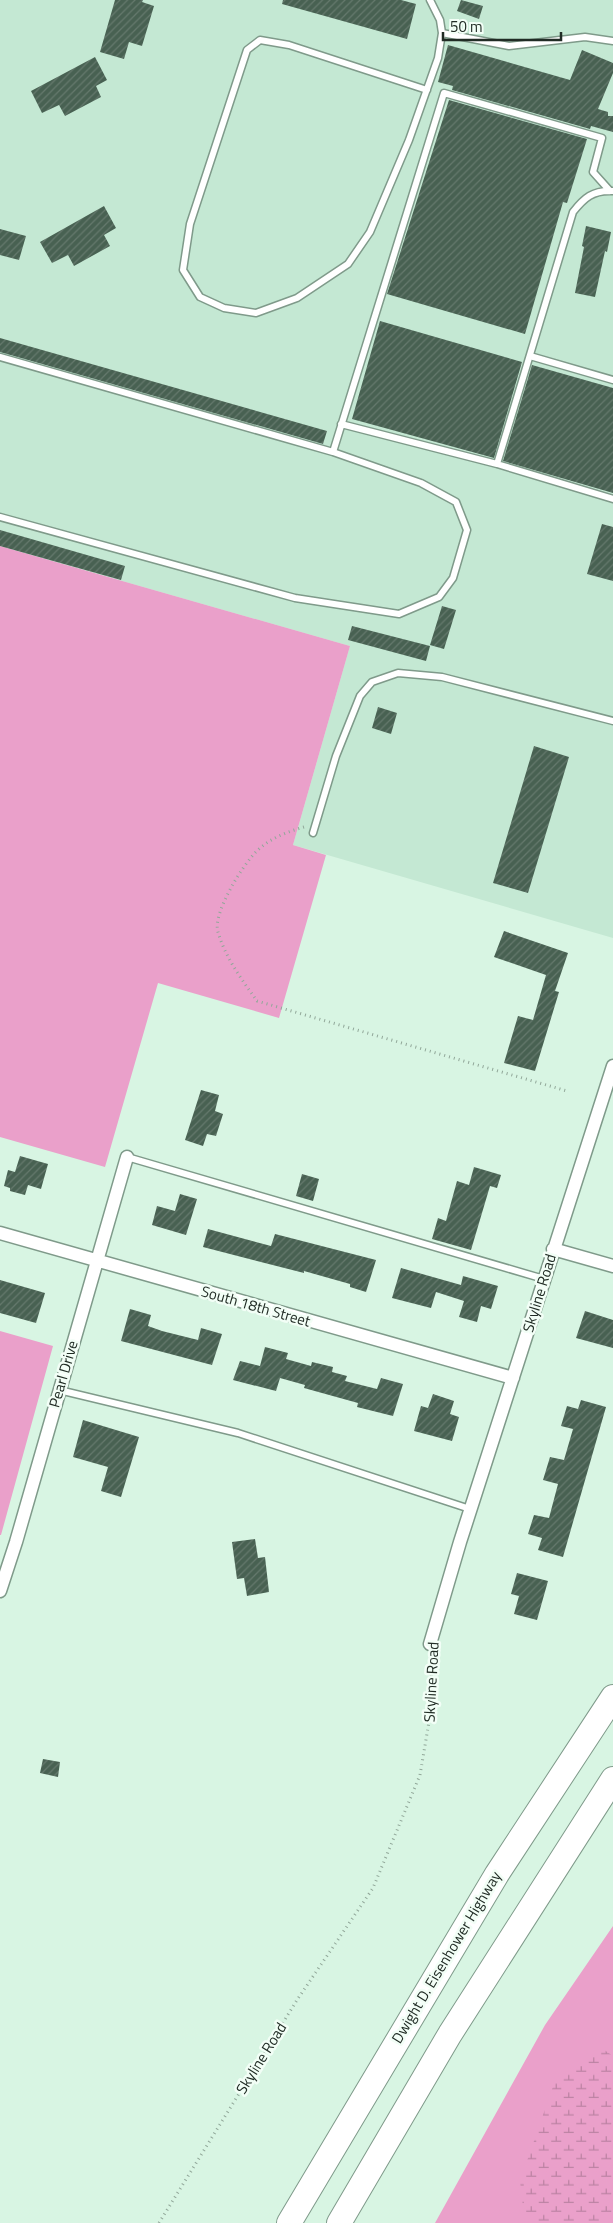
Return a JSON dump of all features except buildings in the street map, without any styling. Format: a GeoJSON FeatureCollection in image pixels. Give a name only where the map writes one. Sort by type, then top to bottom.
{"type":"FeatureCollection","features":[{"type":"Feature","properties":{"kind":"highway","name":"Dwight D. Eisenhower Highway"},"geometry":{"type":"LineString","coordinates":[[289,2223],[496,1874],[613,1696]]}},
{"type":"Feature","properties":{"kind":"highway"},"geometry":{"type":"LineString","coordinates":[[339,2223],[450,2034],[613,1779]]}},
{"type":"Feature","properties":{"kind":"street","name":"Skyline Road"},"geometry":{"type":"LineString","coordinates":[[430,1644],[470,1509],[613,1066]]}},
{"type":"Feature","properties":{"kind":"street","name":"Pearl Drive"},"geometry":{"type":"LineString","coordinates":[[0,1591],[16,1542],[126,1157]]}},
{"type":"Feature","properties":{"kind":"street","name":"South 18th Street"},"geometry":{"type":"LineString","coordinates":[[0,1233],[513,1378]]}},
{"type":"Feature","properties":{"kind":"street"},"geometry":{"type":"LineString","coordinates":[[553,1249],[613,1266]]}},
{"type":"Feature","properties":{"kind":"lane"},"geometry":{"type":"LineString","coordinates":[[427,90],[289,45],[260,40],[247,50],[190,224],[183,270],[200,297],[224,308],[256,313],[297,298],[348,264],[370,232],[409,140],[427,90],[438,58],[442,33],[440,20],[430,0]]}},
{"type":"Feature","properties":{"kind":"lane"},"geometry":{"type":"LineString","coordinates":[[442,33],[509,46],[585,37],[613,41]]}},
{"type":"Feature","properties":{"kind":"lane"},"geometry":{"type":"LineString","coordinates":[[333,452],[444,93],[602,138],[593,172],[611,191]]}},
{"type":"Feature","properties":{"kind":"lane"},"geometry":{"type":"LineString","coordinates":[[498,464],[573,212],[586,196],[596,192],[611,191]]}},
{"type":"Feature","properties":{"kind":"lane"},"geometry":{"type":"LineString","coordinates":[[530,356],[613,380]]}},
{"type":"Feature","properties":{"kind":"lane"},"geometry":{"type":"LineString","coordinates":[[0,357],[333,452],[421,483],[456,502],[467,530],[453,578],[439,597],[400,614],[295,598],[0,517]]}},
{"type":"Feature","properties":{"kind":"lane"},"geometry":{"type":"LineString","coordinates":[[341,424],[498,464],[613,499]]}},
{"type":"Feature","properties":{"kind":"lane"},"geometry":{"type":"LineString","coordinates":[[313,833],[336,756],[360,696],[372,682],[398,673],[442,677],[613,721]]}},
{"type":"Feature","properties":{"kind":"lane"},"geometry":{"type":"LineString","coordinates":[[126,1157],[544,1279]]}},
{"type":"Feature","properties":{"kind":"lane"},"geometry":{"type":"LineString","coordinates":[[59,1390],[238,1433],[470,1509]]}},
{"type":"Feature","properties":{"kind":"path"},"geometry":{"type":"LineString","coordinates":[[316,824],[282,834],[257,851],[235,880],[222,907],[217,930],[234,968],[257,1001],[567,1091]]}},
{"type":"Feature","properties":{"kind":"path","name":"Skyline Road"},"geometry":{"type":"LineString","coordinates":[[159,2223],[298,2000],[373,1888],[420,1775],[432,1704],[430,1644]]}},
{"type":"Feature","properties":{"kind":"shaded area"},"geometry":{"type":"Polygon","coordinates":[[[0,0],[613,0],[613,938],[293,845],[350,646],[0,546],[0,0]]]}},
{"type":"Feature","properties":{"kind":"green space"},"geometry":{"type":"Polygon","coordinates":[[[0,546],[350,646],[293,845],[326,855],[279,1018],[158,983],[105,1167],[0,1137],[0,546]]]}},
{"type":"Feature","properties":{"kind":"green space"},"geometry":{"type":"Polygon","coordinates":[[[0,1331],[53,1346],[1,1535],[0,1535],[0,1331]]]}},
{"type":"Feature","properties":{"kind":"green space"},"geometry":{"type":"Polygon","coordinates":[[[613,1926],[613,2223],[435,2223],[545,2025],[613,1926]]]}},
{"type":"Feature","properties":{"kind":"green space"},"geometry":{"type":"Polygon","coordinates":[[[600,2047],[613,2056],[613,2223],[525,2223],[520,2181],[556,2078],[600,2047]]]}}]}
